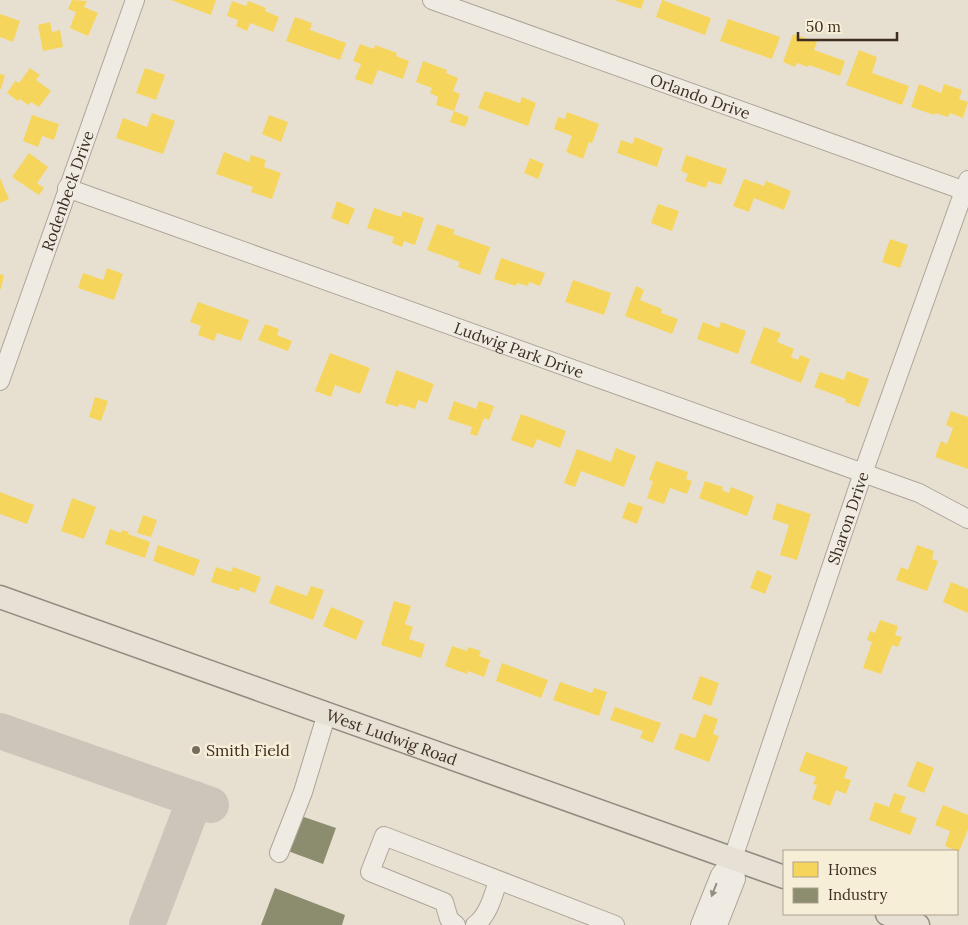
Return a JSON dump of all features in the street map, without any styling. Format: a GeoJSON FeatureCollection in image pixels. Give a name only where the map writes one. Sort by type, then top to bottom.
{"type":"FeatureCollection","features":[{"type":"Feature","properties":{"kind":"main road","name":"West Ludwig Road"},"geometry":{"type":"LineString","coordinates":[[0,597],[783,877]]}},
{"type":"Feature","properties":{"kind":"main road"},"geometry":{"type":"LineString","coordinates":[[890,915],[918,925]]}},
{"type":"Feature","properties":{"kind":"street","name":"Rodenbeck Drive"},"geometry":{"type":"LineString","coordinates":[[0,381],[135,0]]}},
{"type":"Feature","properties":{"kind":"street","name":"Orlando Drive"},"geometry":{"type":"LineString","coordinates":[[432,0],[967,188]]}},
{"type":"Feature","properties":{"kind":"street","name":"Ludwig Park Drive"},"geometry":{"type":"LineString","coordinates":[[67,188],[919,493],[968,519]]}},
{"type":"Feature","properties":{"kind":"street","name":"Sharon Drive"},"geometry":{"type":"LineString","coordinates":[[733,858],[863,473],[967,188]]}},
{"type":"Feature","properties":{"kind":"street"},"geometry":{"type":"LineString","coordinates":[[278,853],[303,792],[327,713]]}},
{"type":"Feature","properties":{"kind":"street"},"geometry":{"type":"LineString","coordinates":[[456,925],[449,919],[444,902],[370,872],[384,836],[615,925]]}},
{"type":"Feature","properties":{"kind":"street"},"geometry":{"type":"LineString","coordinates":[[700,925],[720,874],[733,858]]}},
{"type":"Feature","properties":{"kind":"street"},"geometry":{"type":"LineString","coordinates":[[718,925],[736,879],[733,858]]}},
{"type":"Feature","properties":{"kind":"street"},"geometry":{"type":"LineString","coordinates":[[475,925],[480,921],[490,902],[498,881]]}},
{"type":"Feature","properties":{"kind":"building: Homes"},"geometry":{"type":"Polygon","coordinates":[[[72,0],[87,1],[84,7],[98,13],[88,36],[70,28],[76,12],[68,9],[72,0]]]}},
{"type":"Feature","properties":{"kind":"building: Homes"},"geometry":{"type":"Polygon","coordinates":[[[171,0],[216,0],[211,15],[171,0]]]}},
{"type":"Feature","properties":{"kind":"building: Homes"},"geometry":{"type":"Polygon","coordinates":[[[614,0],[644,0],[641,9],[614,0]]]}},
{"type":"Feature","properties":{"kind":"building: Homes"},"geometry":{"type":"Polygon","coordinates":[[[662,0],[711,18],[705,35],[656,17],[662,0]]]}},
{"type":"Feature","properties":{"kind":"building: Homes"},"geometry":{"type":"Polygon","coordinates":[[[232,1],[246,6],[248,1],[266,8],[265,11],[279,17],[273,32],[250,23],[247,31],[236,26],[238,20],[227,16],[232,1]]]}},
{"type":"Feature","properties":{"kind":"building: Homes"},"geometry":{"type":"Polygon","coordinates":[[[0,14],[20,21],[13,42],[0,37],[0,14]]]}},
{"type":"Feature","properties":{"kind":"building: Homes"},"geometry":{"type":"Polygon","coordinates":[[[295,17],[312,23],[310,30],[346,43],[340,60],[286,41],[295,17]]]}},
{"type":"Feature","properties":{"kind":"building: Homes"},"geometry":{"type":"Polygon","coordinates":[[[728,19],[780,37],[772,59],[720,41],[728,19]]]}},
{"type":"Feature","properties":{"kind":"building: Homes"},"geometry":{"type":"Polygon","coordinates":[[[50,22],[52,32],[60,30],[63,47],[43,51],[38,25],[50,22]]]}},
{"type":"Feature","properties":{"kind":"building: Homes"},"geometry":{"type":"Polygon","coordinates":[[[793,34],[817,42],[814,50],[845,61],[840,76],[809,65],[808,67],[797,63],[795,67],[783,62],[793,34]]]}},
{"type":"Feature","properties":{"kind":"building: Homes"},"geometry":{"type":"Polygon","coordinates":[[[360,44],[374,49],[375,45],[397,53],[396,56],[409,61],[403,79],[378,70],[372,85],[355,79],[361,64],[353,61],[360,44]]]}},
{"type":"Feature","properties":{"kind":"building: Homes"},"geometry":{"type":"Polygon","coordinates":[[[859,50],[877,57],[872,73],[909,86],[902,105],[846,85],[859,50]]]}},
{"type":"Feature","properties":{"kind":"building: Homes"},"geometry":{"type":"Polygon","coordinates":[[[423,61],[447,70],[446,73],[458,78],[453,91],[460,94],[454,111],[436,105],[438,97],[430,93],[432,88],[416,82],[423,61]]]}},
{"type":"Feature","properties":{"kind":"building: Homes"},"geometry":{"type":"Polygon","coordinates":[[[30,68],[40,75],[36,80],[51,91],[39,107],[31,102],[28,105],[20,99],[18,101],[7,93],[15,81],[19,83],[30,68]]]}},
{"type":"Feature","properties":{"kind":"building: Homes"},"geometry":{"type":"Polygon","coordinates":[[[145,68],[165,75],[156,100],[136,93],[145,68]]]}},
{"type":"Feature","properties":{"kind":"building: Homes"},"geometry":{"type":"Polygon","coordinates":[[[0,74],[5,75],[1,89],[0,89],[0,74]]]}},
{"type":"Feature","properties":{"kind":"building: Homes"},"geometry":{"type":"Polygon","coordinates":[[[919,84],[941,93],[944,84],[962,90],[959,99],[968,102],[963,118],[950,113],[948,117],[935,113],[934,115],[911,107],[919,84]]]}},
{"type":"Feature","properties":{"kind":"building: Homes"},"geometry":{"type":"Polygon","coordinates":[[[485,91],[520,103],[522,97],[536,103],[528,126],[478,108],[485,91]]]}},
{"type":"Feature","properties":{"kind":"building: Homes"},"geometry":{"type":"Polygon","coordinates":[[[454,111],[469,117],[465,127],[450,122],[454,111]]]}},
{"type":"Feature","properties":{"kind":"building: Homes"},"geometry":{"type":"Polygon","coordinates":[[[567,112],[599,124],[592,143],[589,142],[583,159],[566,152],[572,136],[554,129],[558,117],[565,119],[567,112]]]}},
{"type":"Feature","properties":{"kind":"building: Homes"},"geometry":{"type":"Polygon","coordinates":[[[152,113],[175,121],[163,154],[116,138],[123,118],[147,127],[152,113]]]}},
{"type":"Feature","properties":{"kind":"building: Homes"},"geometry":{"type":"Polygon","coordinates":[[[32,115],[59,124],[54,140],[42,136],[38,147],[23,141],[32,115]]]}},
{"type":"Feature","properties":{"kind":"building: Homes"},"geometry":{"type":"Polygon","coordinates":[[[269,115],[288,122],[281,142],[262,134],[269,115]]]}},
{"type":"Feature","properties":{"kind":"building: Homes"},"geometry":{"type":"Polygon","coordinates":[[[635,137],[663,148],[657,167],[617,153],[621,140],[632,144],[635,137]]]}},
{"type":"Feature","properties":{"kind":"building: Homes"},"geometry":{"type":"Polygon","coordinates":[[[224,152],[249,162],[251,155],[266,160],[264,167],[281,173],[272,199],[251,192],[253,187],[216,174],[224,152]]]}},
{"type":"Feature","properties":{"kind":"building: Homes"},"geometry":{"type":"Polygon","coordinates":[[[29,153],[48,167],[37,183],[44,188],[39,195],[12,177],[29,153]]]}},
{"type":"Feature","properties":{"kind":"building: Homes"},"geometry":{"type":"Polygon","coordinates":[[[686,155],[727,169],[721,185],[708,181],[706,188],[685,181],[688,174],[681,171],[686,155]]]}},
{"type":"Feature","properties":{"kind":"building: Homes"},"geometry":{"type":"Polygon","coordinates":[[[530,158],[544,164],[538,179],[524,173],[530,158]]]}},
{"type":"Feature","properties":{"kind":"building: Homes"},"geometry":{"type":"Polygon","coordinates":[[[0,178],[9,199],[0,203],[0,178]]]}},
{"type":"Feature","properties":{"kind":"building: Homes"},"geometry":{"type":"Polygon","coordinates":[[[744,179],[764,186],[766,181],[791,191],[784,210],[754,198],[749,212],[733,206],[744,179]]]}},
{"type":"Feature","properties":{"kind":"building: Homes"},"geometry":{"type":"Polygon","coordinates":[[[337,201],[355,209],[348,225],[331,218],[337,201]]]}},
{"type":"Feature","properties":{"kind":"building: Homes"},"geometry":{"type":"Polygon","coordinates":[[[658,204],[679,211],[672,231],[651,223],[658,204]]]}},
{"type":"Feature","properties":{"kind":"building: Homes"},"geometry":{"type":"Polygon","coordinates":[[[374,208],[401,217],[403,211],[424,218],[415,245],[404,241],[402,247],[392,243],[394,237],[367,228],[374,208]]]}},
{"type":"Feature","properties":{"kind":"building: Homes"},"geometry":{"type":"Polygon","coordinates":[[[437,224],[455,230],[453,234],[490,247],[480,275],[458,267],[460,262],[427,250],[437,224]]]}},
{"type":"Feature","properties":{"kind":"building: Homes"},"geometry":{"type":"Polygon","coordinates":[[[890,239],[908,245],[900,268],[882,262],[890,239]]]}},
{"type":"Feature","properties":{"kind":"building: Homes"},"geometry":{"type":"Polygon","coordinates":[[[501,258],[545,273],[540,286],[529,282],[528,286],[517,283],[516,286],[494,279],[501,258]]]}},
{"type":"Feature","properties":{"kind":"building: Homes"},"geometry":{"type":"Polygon","coordinates":[[[107,268],[123,274],[114,300],[78,288],[83,273],[103,280],[107,268]]]}},
{"type":"Feature","properties":{"kind":"building: Homes"},"geometry":{"type":"Polygon","coordinates":[[[0,274],[4,275],[1,289],[0,289],[0,274]]]}},
{"type":"Feature","properties":{"kind":"building: Homes"},"geometry":{"type":"Polygon","coordinates":[[[573,280],[611,293],[604,315],[565,302],[573,280]]]}},
{"type":"Feature","properties":{"kind":"building: Homes"},"geometry":{"type":"Polygon","coordinates":[[[636,286],[644,290],[640,300],[662,309],[661,313],[678,319],[672,334],[625,316],[636,286]]]}},
{"type":"Feature","properties":{"kind":"building: Homes"},"geometry":{"type":"Polygon","coordinates":[[[198,302],[249,320],[241,341],[217,333],[214,341],[198,335],[201,326],[190,322],[198,302]]]}},
{"type":"Feature","properties":{"kind":"building: Homes"},"geometry":{"type":"Polygon","coordinates":[[[703,322],[719,328],[721,322],[746,331],[738,354],[697,339],[703,322]]]}},
{"type":"Feature","properties":{"kind":"building: Homes"},"geometry":{"type":"Polygon","coordinates":[[[265,324],[279,329],[277,335],[292,341],[288,351],[258,340],[265,324]]]}},
{"type":"Feature","properties":{"kind":"building: Homes"},"geometry":{"type":"Polygon","coordinates":[[[764,327],[781,333],[777,342],[794,349],[791,357],[798,360],[800,355],[810,359],[801,383],[750,363],[764,327]]]}},
{"type":"Feature","properties":{"kind":"building: Homes"},"geometry":{"type":"Polygon","coordinates":[[[330,353],[370,368],[360,394],[335,385],[331,397],[315,391],[330,353]]]}},
{"type":"Feature","properties":{"kind":"building: Homes"},"geometry":{"type":"Polygon","coordinates":[[[396,370],[434,384],[427,403],[418,400],[415,409],[399,404],[398,407],[385,403],[396,370]]]}},
{"type":"Feature","properties":{"kind":"building: Homes"},"geometry":{"type":"Polygon","coordinates":[[[847,371],[869,379],[859,407],[845,402],[846,399],[814,387],[820,372],[844,380],[847,371]]]}},
{"type":"Feature","properties":{"kind":"building: Homes"},"geometry":{"type":"Polygon","coordinates":[[[95,397],[108,401],[101,421],[89,417],[95,397]]]}},
{"type":"Feature","properties":{"kind":"building: Homes"},"geometry":{"type":"Polygon","coordinates":[[[454,401],[476,409],[479,401],[494,406],[489,420],[484,418],[477,436],[470,434],[472,427],[448,419],[454,401]]]}},
{"type":"Feature","properties":{"kind":"building: Homes"},"geometry":{"type":"Polygon","coordinates":[[[951,411],[968,417],[968,469],[935,457],[941,441],[947,444],[953,428],[946,425],[951,411]]]}},
{"type":"Feature","properties":{"kind":"building: Homes"},"geometry":{"type":"Polygon","coordinates":[[[521,414],[566,431],[560,448],[537,439],[533,448],[511,440],[521,414]]]}},
{"type":"Feature","properties":{"kind":"building: Homes"},"geometry":{"type":"Polygon","coordinates":[[[616,448],[636,456],[624,487],[581,471],[575,487],[564,483],[577,449],[611,462],[616,448]]]}},
{"type":"Feature","properties":{"kind":"building: Homes"},"geometry":{"type":"Polygon","coordinates":[[[656,461],[688,472],[686,479],[692,481],[687,494],[670,488],[664,504],[647,498],[653,481],[649,480],[656,461]]]}},
{"type":"Feature","properties":{"kind":"building: Homes"},"geometry":{"type":"Polygon","coordinates":[[[705,481],[723,487],[722,490],[729,493],[731,487],[754,496],[747,516],[699,498],[705,481]]]}},
{"type":"Feature","properties":{"kind":"building: Homes"},"geometry":{"type":"Polygon","coordinates":[[[0,492],[34,505],[27,524],[0,514],[0,492]]]}},
{"type":"Feature","properties":{"kind":"building: Homes"},"geometry":{"type":"Polygon","coordinates":[[[72,498],[96,507],[84,539],[61,531],[72,498]]]}},
{"type":"Feature","properties":{"kind":"building: Homes"},"geometry":{"type":"Polygon","coordinates":[[[628,502],[643,507],[637,524],[622,518],[628,502]]]}},
{"type":"Feature","properties":{"kind":"building: Homes"},"geometry":{"type":"Polygon","coordinates":[[[777,503],[811,514],[797,560],[780,555],[789,525],[772,519],[777,503]]]}},
{"type":"Feature","properties":{"kind":"building: Homes"},"geometry":{"type":"Polygon","coordinates":[[[143,515],[157,520],[151,537],[137,533],[143,515]]]}},
{"type":"Feature","properties":{"kind":"building: Homes"},"geometry":{"type":"Polygon","coordinates":[[[110,529],[121,533],[122,530],[129,532],[128,534],[150,542],[145,558],[105,544],[110,529]]]}},
{"type":"Feature","properties":{"kind":"building: Homes"},"geometry":{"type":"Polygon","coordinates":[[[158,545],[200,560],[194,576],[153,561],[158,545]]]}},
{"type":"Feature","properties":{"kind":"building: Homes"},"geometry":{"type":"Polygon","coordinates":[[[917,545],[934,551],[932,559],[938,561],[927,591],[896,580],[901,567],[908,570],[917,545]]]}},
{"type":"Feature","properties":{"kind":"building: Homes"},"geometry":{"type":"Polygon","coordinates":[[[216,567],[231,572],[233,567],[261,577],[255,593],[240,587],[239,591],[211,582],[216,567]]]}},
{"type":"Feature","properties":{"kind":"building: Homes"},"geometry":{"type":"Polygon","coordinates":[[[757,570],[772,576],[765,594],[750,588],[757,570]]]}},
{"type":"Feature","properties":{"kind":"building: Homes"},"geometry":{"type":"Polygon","coordinates":[[[951,582],[968,589],[968,613],[943,602],[951,582]]]}},
{"type":"Feature","properties":{"kind":"building: Homes"},"geometry":{"type":"Polygon","coordinates":[[[276,585],[307,596],[311,586],[324,590],[313,620],[269,603],[276,585]]]}},
{"type":"Feature","properties":{"kind":"building: Homes"},"geometry":{"type":"Polygon","coordinates":[[[394,601],[411,606],[405,624],[413,627],[409,639],[425,644],[421,658],[381,645],[394,601]]]}},
{"type":"Feature","properties":{"kind":"building: Homes"},"geometry":{"type":"Polygon","coordinates":[[[331,607],[364,621],[356,640],[323,626],[331,607]]]}},
{"type":"Feature","properties":{"kind":"building: Homes"},"geometry":{"type":"Polygon","coordinates":[[[880,620],[898,626],[895,635],[902,637],[898,647],[892,645],[881,674],[863,668],[872,642],[867,640],[870,631],[875,633],[880,620]]]}},
{"type":"Feature","properties":{"kind":"building: Homes"},"geometry":{"type":"Polygon","coordinates":[[[452,646],[467,651],[468,647],[481,651],[479,656],[490,660],[484,677],[468,671],[467,674],[445,666],[452,646]]]}},
{"type":"Feature","properties":{"kind":"building: Homes"},"geometry":{"type":"Polygon","coordinates":[[[502,663],[548,680],[541,698],[496,681],[502,663]]]}},
{"type":"Feature","properties":{"kind":"building: Homes"},"geometry":{"type":"Polygon","coordinates":[[[700,676],[719,683],[711,706],[692,699],[700,676]]]}},
{"type":"Feature","properties":{"kind":"building: Homes"},"geometry":{"type":"Polygon","coordinates":[[[560,682],[592,693],[594,688],[607,692],[599,716],[553,700],[560,682]]]}},
{"type":"Feature","properties":{"kind":"building: Homes"},"geometry":{"type":"Polygon","coordinates":[[[615,707],[661,723],[653,743],[640,738],[643,731],[610,720],[615,707]]]}},
{"type":"Feature","properties":{"kind":"building: Homes"},"geometry":{"type":"Polygon","coordinates":[[[704,714],[718,719],[713,734],[719,736],[709,762],[674,749],[680,733],[695,738],[704,714]]]}},
{"type":"Feature","properties":{"kind":"building: Homes"},"geometry":{"type":"Polygon","coordinates":[[[806,752],[848,767],[844,778],[851,780],[846,794],[836,790],[830,806],[812,799],[817,785],[813,784],[816,777],[799,771],[806,752]]]}},
{"type":"Feature","properties":{"kind":"building: Homes"},"geometry":{"type":"Polygon","coordinates":[[[917,761],[934,768],[924,793],[907,786],[917,761]]]}},
{"type":"Feature","properties":{"kind":"building: Homes"},"geometry":{"type":"Polygon","coordinates":[[[894,793],[906,797],[900,812],[917,818],[910,835],[869,820],[875,802],[889,807],[894,793]]]}},
{"type":"Feature","properties":{"kind":"building: Homes"},"geometry":{"type":"Polygon","coordinates":[[[943,805],[968,815],[968,829],[959,852],[945,846],[950,831],[935,825],[943,805]]]}},
{"type":"Feature","properties":{"kind":"building: Industry"},"geometry":{"type":"Polygon","coordinates":[[[301,816],[336,828],[323,864],[288,851],[301,816]]]}},
{"type":"Feature","properties":{"kind":"building: Industry"},"geometry":{"type":"Polygon","coordinates":[[[275,888],[345,915],[342,925],[261,925],[275,888]]]}},
{"type":"Feature","properties":{"kind":"taxiway"},"geometry":{"type":"LineString","coordinates":[[0,731],[211,805]]}},
{"type":"Feature","properties":{"kind":"taxiway"},"geometry":{"type":"LineString","coordinates":[[147,925],[195,799]]}},
{"type":"Feature","properties":{"kind":"place","name":"Smith Field"},"geometry":{"type":"Point","coordinates":[196,750]}}]}
